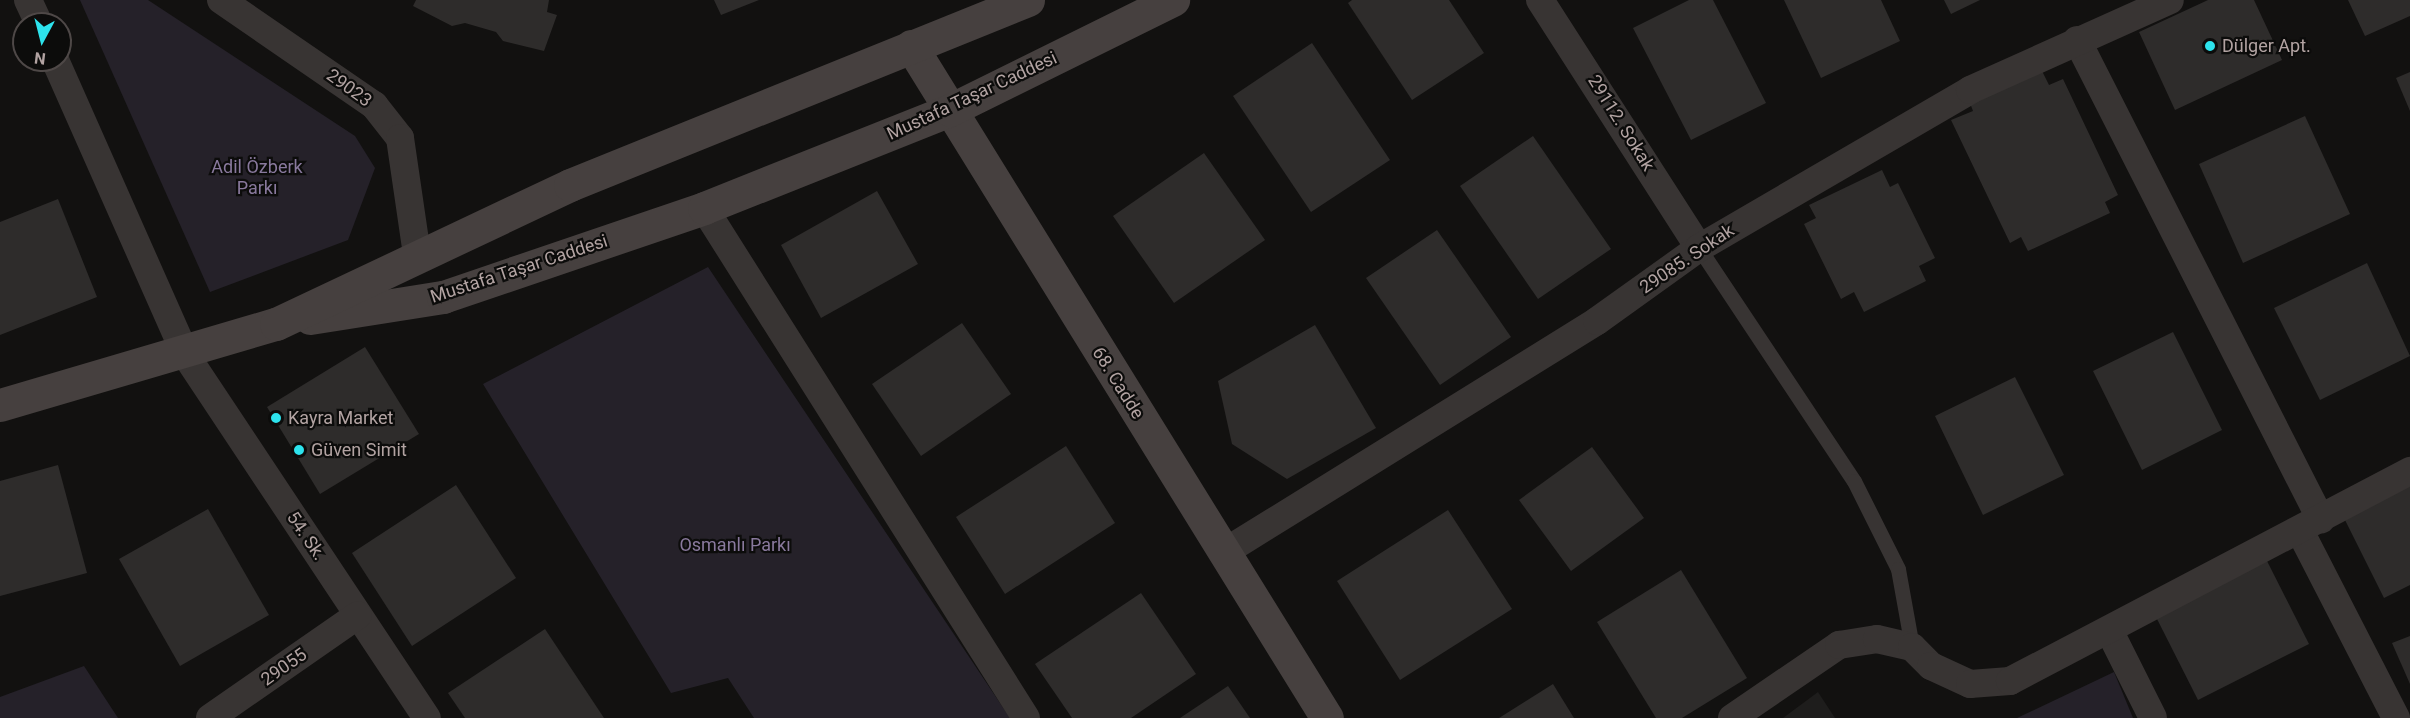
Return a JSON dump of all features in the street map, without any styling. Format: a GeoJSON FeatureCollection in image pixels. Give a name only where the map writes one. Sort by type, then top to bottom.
{"type":"FeatureCollection","features":[{"type":"Feature","properties":{"kind":"street","name":"29023"},"geometry":{"type":"LineString","coordinates":[[221,0],[374,105],[400,138],[417,255]]}},
{"type":"Feature","properties":{"kind":"street"},"geometry":{"type":"LineString","coordinates":[[0,405],[185,354],[276,324],[417,255],[570,185],[1028,0]]}},
{"type":"Feature","properties":{"kind":"street","name":"Mustafa Taşar Caddesi"},"geometry":{"type":"LineString","coordinates":[[276,324],[443,297],[704,208],[950,110],[1173,0]]}},
{"type":"Feature","properties":{"kind":"street","name":"29112. Sokak"},"geometry":{"type":"LineString","coordinates":[[1540,0],[1699,248]]}},
{"type":"Feature","properties":{"kind":"street","name":"29085. Sokak"},"geometry":{"type":"LineString","coordinates":[[1223,553],[1598,321],[1699,248],[1970,90],[2170,0]]}},
{"type":"Feature","properties":{"kind":"street"},"geometry":{"type":"LineString","coordinates":[[2077,40],[2311,525],[2396,718]]}},
{"type":"Feature","properties":{"kind":"street","name":"68. Cadde"},"geometry":{"type":"LineString","coordinates":[[911,46],[1327,718]]}},
{"type":"Feature","properties":{"kind":"street","name":"54. Sk."},"geometry":{"type":"LineString","coordinates":[[60,72],[185,354],[427,718]]}},
{"type":"Feature","properties":{"kind":"street"},"geometry":{"type":"LineString","coordinates":[[704,208],[1026,718]]}},
{"type":"Feature","properties":{"kind":"street"},"geometry":{"type":"LineString","coordinates":[[1732,718],[1839,645],[1878,639],[1912,646],[1931,666],[1970,684],[2010,681],[2410,471]]}},
{"type":"Feature","properties":{"kind":"street","name":"29055"},"geometry":{"type":"LineString","coordinates":[[210,718],[358,615]]}},
{"type":"Feature","properties":{"kind":"street"},"geometry":{"type":"LineString","coordinates":[[2109,630],[2153,718]]}},
{"type":"Feature","properties":{"kind":"lane"},"geometry":{"type":"LineString","coordinates":[[1699,248],[1854,481],[1898,569],[1912,646]]}},
{"type":"Feature","properties":{"kind":"shaded area"},"geometry":{"type":"Polygon","coordinates":[[[1818,692],[1835,718],[1783,718],[1818,692]]]}},
{"type":"Feature","properties":{"kind":"green space","name":"Adil Özberk Parkı"},"geometry":{"type":"Polygon","coordinates":[[[80,0],[148,0],[355,136],[375,168],[348,240],[210,292],[80,0]]]}},
{"type":"Feature","properties":{"kind":"green space","name":"Osmanlı Parkı"},"geometry":{"type":"Polygon","coordinates":[[[708,267],[1010,718],[754,718],[728,678],[671,693],[483,384],[708,267]]]}},
{"type":"Feature","properties":{"kind":"green space"},"geometry":{"type":"Polygon","coordinates":[[[84,666],[118,718],[0,718],[0,697],[84,666]]]}},
{"type":"Feature","properties":{"kind":"green space"},"geometry":{"type":"Polygon","coordinates":[[[2114,672],[2133,718],[2017,718],[2114,672]]]}},
{"type":"Feature","properties":{"kind":"building"},"geometry":{"type":"Polygon","coordinates":[[[416,0],[549,0],[547,12],[557,15],[544,51],[503,41],[496,32],[465,23],[452,26],[413,6],[416,0]]]}},
{"type":"Feature","properties":{"kind":"building"},"geometry":{"type":"Polygon","coordinates":[[[714,0],[759,0],[721,15],[714,0]]]}},
{"type":"Feature","properties":{"kind":"building"},"geometry":{"type":"Polygon","coordinates":[[[1352,0],[1449,0],[1484,53],[1412,100],[1348,3],[1352,0]]]}},
{"type":"Feature","properties":{"kind":"building"},"geometry":{"type":"Polygon","coordinates":[[[1689,0],[1713,0],[1766,103],[1691,140],[1633,28],[1689,0]]]}},
{"type":"Feature","properties":{"kind":"building"},"geometry":{"type":"Polygon","coordinates":[[[1784,0],[1881,0],[1900,41],[1821,78],[1784,0]]]}},
{"type":"Feature","properties":{"kind":"building"},"geometry":{"type":"Polygon","coordinates":[[[1944,0],[1980,0],[1951,14],[1944,0]]]}},
{"type":"Feature","properties":{"kind":"building","name":"Dülger Apt."},"geometry":{"type":"Polygon","coordinates":[[[2208,0],[2254,0],[2282,60],[2175,110],[2139,32],[2208,0]]]}},
{"type":"Feature","properties":{"kind":"building","name":"Dülger Apt."},"geometry":{"type":"Polygon","coordinates":[[[2348,0],[2410,0],[2410,16],[2365,36],[2348,0]]]}},
{"type":"Feature","properties":{"kind":"building"},"geometry":{"type":"Polygon","coordinates":[[[1312,43],[1390,160],[1311,212],[1233,96],[1312,43]]]}},
{"type":"Feature","properties":{"kind":"building"},"geometry":{"type":"Polygon","coordinates":[[[2041,69],[2049,85],[2063,79],[2118,195],[2105,202],[2110,213],[2028,251],[2021,237],[2010,243],[1951,120],[1973,111],[1970,103],[2041,69]]]}},
{"type":"Feature","properties":{"kind":"building"},"geometry":{"type":"Polygon","coordinates":[[[2410,72],[2410,111],[2396,78],[2410,72]]]}},
{"type":"Feature","properties":{"kind":"building"},"geometry":{"type":"Polygon","coordinates":[[[2305,116],[2350,214],[2243,263],[2199,164],[2305,116]]]}},
{"type":"Feature","properties":{"kind":"building"},"geometry":{"type":"Polygon","coordinates":[[[1533,136],[1611,249],[1538,299],[1460,186],[1533,136]]]}},
{"type":"Feature","properties":{"kind":"building"},"geometry":{"type":"Polygon","coordinates":[[[1204,153],[1265,240],[1174,303],[1113,216],[1204,153]]]}},
{"type":"Feature","properties":{"kind":"building"},"geometry":{"type":"Polygon","coordinates":[[[1882,170],[1890,187],[1898,183],[1935,258],[1919,266],[1926,281],[1864,312],[1854,292],[1841,299],[1804,224],[1816,218],[1809,205],[1882,170]]]}},
{"type":"Feature","properties":{"kind":"building"},"geometry":{"type":"Polygon","coordinates":[[[877,191],[918,264],[821,318],[781,245],[877,191]]]}},
{"type":"Feature","properties":{"kind":"building"},"geometry":{"type":"Polygon","coordinates":[[[58,199],[97,297],[0,335],[0,222],[58,199]]]}},
{"type":"Feature","properties":{"kind":"building"},"geometry":{"type":"Polygon","coordinates":[[[1437,230],[1511,337],[1440,385],[1366,278],[1437,230]]]}},
{"type":"Feature","properties":{"kind":"building"},"geometry":{"type":"Polygon","coordinates":[[[2367,263],[2410,356],[2320,400],[2274,308],[2367,263]]]}},
{"type":"Feature","properties":{"kind":"building"},"geometry":{"type":"Polygon","coordinates":[[[962,323],[1011,394],[921,456],[872,384],[962,323]]]}},
{"type":"Feature","properties":{"kind":"building"},"geometry":{"type":"Polygon","coordinates":[[[1315,325],[1376,428],[1287,479],[1232,444],[1218,381],[1315,325]]]}},
{"type":"Feature","properties":{"kind":"building"},"geometry":{"type":"Polygon","coordinates":[[[2173,332],[2222,430],[2142,470],[2093,371],[2173,332]]]}},
{"type":"Feature","properties":{"kind":"building"},"geometry":{"type":"Polygon","coordinates":[[[365,347],[419,434],[320,494],[267,407],[365,347]]]}},
{"type":"Feature","properties":{"kind":"building"},"geometry":{"type":"Polygon","coordinates":[[[2015,377],[2064,475],[1983,515],[1935,416],[2015,377]]]}},
{"type":"Feature","properties":{"kind":"building"},"geometry":{"type":"Polygon","coordinates":[[[1066,446],[1115,523],[1005,594],[956,517],[1066,446]]]}},
{"type":"Feature","properties":{"kind":"building"},"geometry":{"type":"Polygon","coordinates":[[[1592,447],[1644,518],[1571,571],[1519,500],[1592,447]]]}},
{"type":"Feature","properties":{"kind":"building"},"geometry":{"type":"Polygon","coordinates":[[[58,465],[87,573],[0,596],[0,481],[58,465]]]}},
{"type":"Feature","properties":{"kind":"building"},"geometry":{"type":"Polygon","coordinates":[[[2410,482],[2410,585],[2384,598],[2343,516],[2410,482]]]}},
{"type":"Feature","properties":{"kind":"building"},"geometry":{"type":"Polygon","coordinates":[[[456,485],[516,578],[412,646],[352,553],[456,485]]]}},
{"type":"Feature","properties":{"kind":"building"},"geometry":{"type":"Polygon","coordinates":[[[208,509],[269,615],[180,666],[119,559],[208,509]]]}},
{"type":"Feature","properties":{"kind":"building"},"geometry":{"type":"Polygon","coordinates":[[[1448,510],[1512,609],[1400,680],[1337,581],[1448,510]]]}},
{"type":"Feature","properties":{"kind":"building"},"geometry":{"type":"Polygon","coordinates":[[[2266,559],[2309,644],[2198,700],[2155,615],[2266,559]]]}},
{"type":"Feature","properties":{"kind":"building"},"geometry":{"type":"Polygon","coordinates":[[[1681,570],[1747,678],[1682,718],[1656,718],[1597,622],[1681,570]]]}},
{"type":"Feature","properties":{"kind":"building"},"geometry":{"type":"Polygon","coordinates":[[[1141,593],[1196,674],[1131,718],[1072,718],[1035,664],[1141,593]]]}},
{"type":"Feature","properties":{"kind":"building"},"geometry":{"type":"Polygon","coordinates":[[[545,629],[604,718],[465,718],[448,693],[545,629]]]}},
{"type":"Feature","properties":{"kind":"building"},"geometry":{"type":"Polygon","coordinates":[[[2410,636],[2410,684],[2392,643],[2410,636]]]}},
{"type":"Feature","properties":{"kind":"building"},"geometry":{"type":"Polygon","coordinates":[[[1553,684],[1574,718],[1499,718],[1553,684]]]}},
{"type":"Feature","properties":{"kind":"building"},"geometry":{"type":"Polygon","coordinates":[[[1228,686],[1250,718],[1180,718],[1228,686]]]}},
{"type":"Feature","properties":{"kind":"place","name":"Dülger Apt."},"geometry":{"type":"Point","coordinates":[2210,46]}},
{"type":"Feature","properties":{"kind":"place","name":"Kayra Market"},"geometry":{"type":"Point","coordinates":[276,418]}},
{"type":"Feature","properties":{"kind":"place","name":"Güven Simit"},"geometry":{"type":"Point","coordinates":[299,450]}}]}
